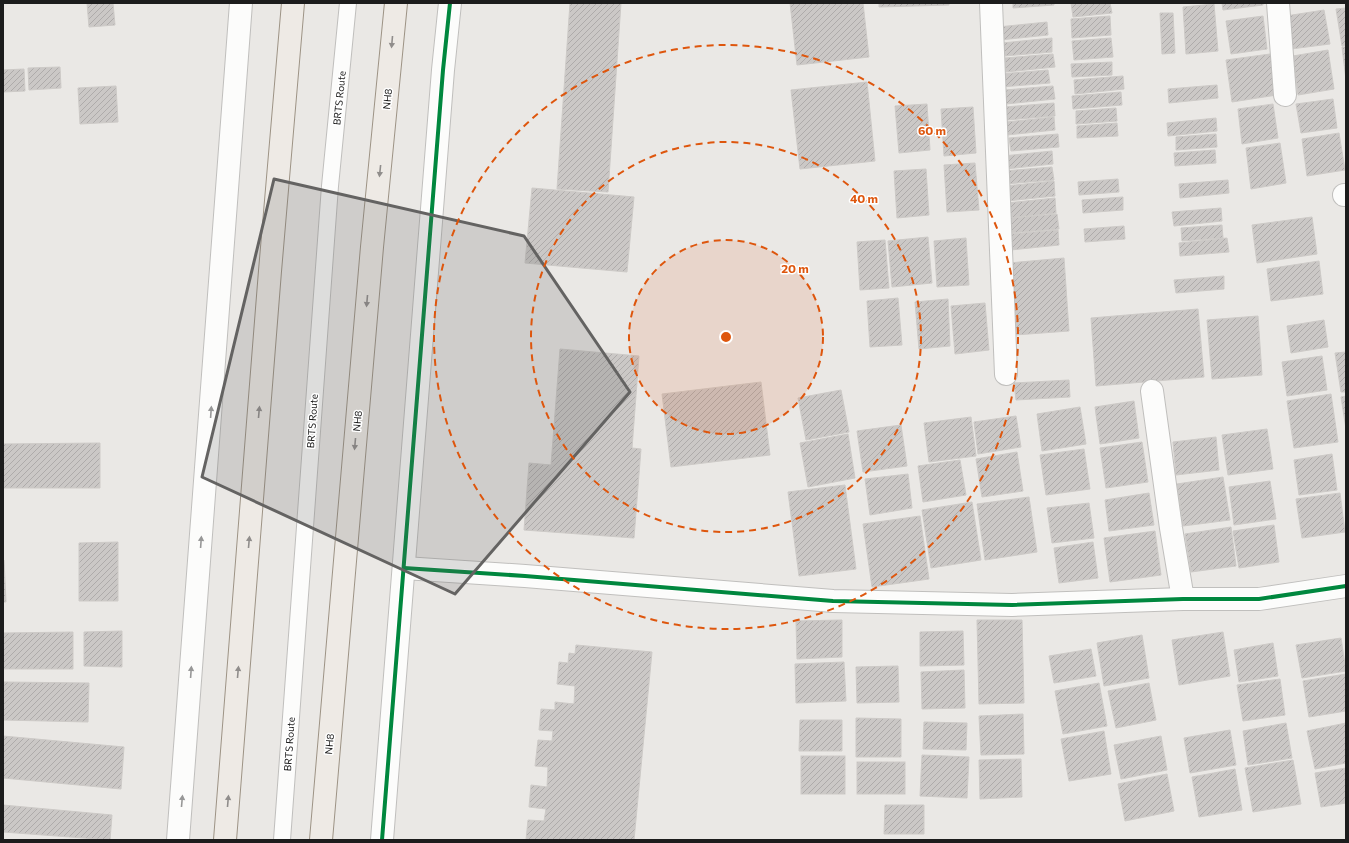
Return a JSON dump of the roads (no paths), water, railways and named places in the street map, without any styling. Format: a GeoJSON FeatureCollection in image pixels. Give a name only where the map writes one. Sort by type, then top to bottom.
{"type":"FeatureCollection","features":[{"type":"Feature","properties":{"kind":"main road"},"geometry":{"type":"LineString","coordinates":[[225,840],[293,3]]}},
{"type":"Feature","properties":{"kind":"main road","name":"NH8"},"geometry":{"type":"LineString","coordinates":[[321,840],[372,247],[396,3]]}},
{"type":"Feature","properties":{"kind":"street"},"geometry":{"type":"LineString","coordinates":[[178,840],[242,3]]}},
{"type":"Feature","properties":{"kind":"street"},"geometry":{"type":"LineString","coordinates":[[382,840],[443,70],[450,3]]}},
{"type":"Feature","properties":{"kind":"street"},"geometry":{"type":"LineString","coordinates":[[991,3],[1006,374]]}},
{"type":"Feature","properties":{"kind":"street"},"geometry":{"type":"LineString","coordinates":[[1278,3],[1285,95]]}},
{"type":"Feature","properties":{"kind":"street"},"geometry":{"type":"LineString","coordinates":[[1152,391],[1184,599]]}},
{"type":"Feature","properties":{"kind":"street"},"geometry":{"type":"LineString","coordinates":[[404,568],[525,576],[833,601],[1012,605],[1184,599],[1259,599],[1346,586]]}},
{"type":"Feature","properties":{"kind":"lane","name":"BRTS Route"},"geometry":{"type":"LineString","coordinates":[[282,840],[330,186],[348,3]]}}]}
